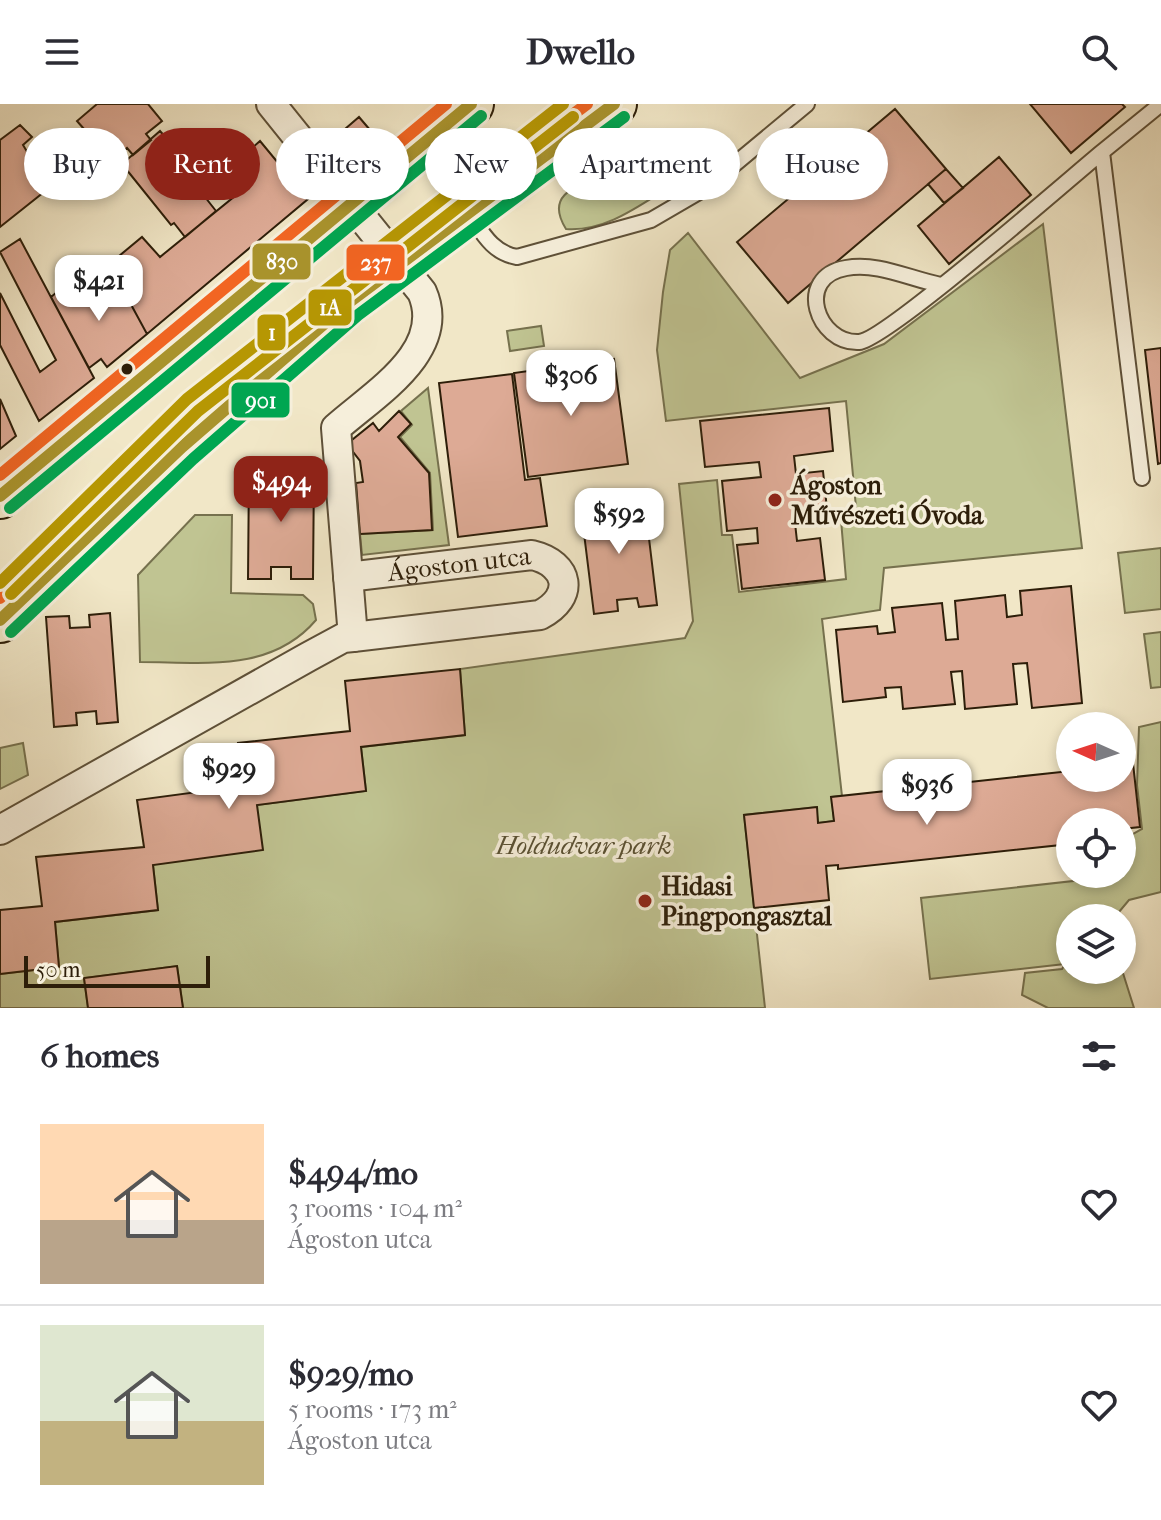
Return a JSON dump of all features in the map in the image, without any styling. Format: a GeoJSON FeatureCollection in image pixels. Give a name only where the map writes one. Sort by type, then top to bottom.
{"type":"FeatureCollection","features":[{"type":"Feature","properties":{"kind":"main road"},"geometry":{"type":"LineString","coordinates":[[0,496],[471,104]]}},
{"type":"Feature","properties":{"kind":"main road"},"geometry":{"type":"LineString","coordinates":[[0,620],[182,447],[348,303],[614,104]]}},
{"type":"Feature","properties":{"kind":"street"},"geometry":{"type":"LineString","coordinates":[[281,109],[422,292],[429,311],[428,328],[410,361],[336,428],[353,637]]}},
{"type":"Feature","properties":{"kind":"street","name":"Ágoston utca"},"geometry":{"type":"LineString","coordinates":[[0,830],[308,657],[353,637],[540,615],[556,606],[564,591],[562,573],[549,559],[532,555],[348,577]]}},
{"type":"Feature","properties":{"kind":"lane"},"geometry":{"type":"LineString","coordinates":[[468,212],[487,240],[498,250],[517,257],[639,226],[706,188],[807,104]]}},
{"type":"Feature","properties":{"kind":"lane"},"geometry":{"type":"LineString","coordinates":[[941,285],[888,271],[847,268],[831,272],[820,281],[815,291],[817,309],[832,333],[859,342],[878,336],[941,285],[1161,104]]}},
{"type":"Feature","properties":{"kind":"lane"},"geometry":{"type":"LineString","coordinates":[[1102,152],[1142,478]]}},
{"type":"Feature","properties":{"kind":"green space"},"geometry":{"type":"Polygon","coordinates":[[[562,200],[649,200],[610,221],[581,229],[566,229],[559,205],[562,200]]]}},
{"type":"Feature","properties":{"kind":"green space","name":"Holdudvar park"},"geometry":{"type":"Polygon","coordinates":[[[1043,224],[1082,548],[884,568],[880,610],[822,619],[842,796],[832,797],[834,821],[818,823],[816,807],[744,815],[765,1008],[183,1008],[177,966],[84,978],[88,1008],[0,1008],[0,974],[59,967],[55,922],[158,910],[153,865],[257,805],[366,791],[361,747],[465,735],[460,669],[685,638],[693,621],[679,484],[717,480],[722,535],[732,535],[739,592],[846,579],[841,520],[857,518],[846,401],[666,421],[657,350],[663,292],[670,250],[688,233],[800,378],[884,344],[1043,224]]]}},
{"type":"Feature","properties":{"kind":"green space"},"geometry":{"type":"Polygon","coordinates":[[[541,326],[544,346],[510,351],[507,331],[541,326]]]}},
{"type":"Feature","properties":{"kind":"green space"},"geometry":{"type":"Polygon","coordinates":[[[428,388],[449,545],[362,555],[360,534],[433,530],[430,473],[400,437],[412,425],[401,411],[428,388]]]}},
{"type":"Feature","properties":{"kind":"green space"},"geometry":{"type":"Polygon","coordinates":[[[195,515],[232,515],[231,593],[303,595],[313,604],[316,620],[298,637],[257,657],[212,663],[140,662],[138,575],[195,515]]]}},
{"type":"Feature","properties":{"kind":"green space"},"geometry":{"type":"Polygon","coordinates":[[[1161,548],[1161,609],[1125,613],[1118,553],[1161,548]]]}},
{"type":"Feature","properties":{"kind":"green space"},"geometry":{"type":"Polygon","coordinates":[[[1161,632],[1161,687],[1151,688],[1144,634],[1161,632]]]}},
{"type":"Feature","properties":{"kind":"green space"},"geometry":{"type":"Polygon","coordinates":[[[1161,722],[1161,892],[1129,900],[1126,904],[1056,904],[1056,965],[930,979],[921,898],[1056,883],[1056,888],[1136,888],[1136,832],[1142,829],[1137,785],[1139,727],[1161,722]]]}},
{"type":"Feature","properties":{"kind":"green space"},"geometry":{"type":"Polygon","coordinates":[[[23,743],[28,775],[0,789],[0,748],[23,743]]]}},
{"type":"Feature","properties":{"kind":"green space"},"geometry":{"type":"Polygon","coordinates":[[[1056,970],[1056,984],[1126,984],[1134,1008],[1048,1008],[1022,995],[1025,973],[1056,970]]]}},
{"type":"Feature","properties":{"kind":"building"},"geometry":{"type":"Polygon","coordinates":[[[97,104],[148,104],[162,121],[153,128],[145,128],[145,145],[133,155],[129,150],[129,128],[83,128],[77,121],[97,104]]]}},
{"type":"Feature","properties":{"kind":"building"},"geometry":{"type":"Polygon","coordinates":[[[1030,104],[1122,104],[1125,107],[1071,153],[1030,104]]]}},
{"type":"Feature","properties":{"kind":"building"},"geometry":{"type":"Polygon","coordinates":[[[895,109],[946,169],[788,303],[737,242],[787,200],[888,200],[888,128],[872,128],[895,109]]]}},
{"type":"Feature","properties":{"kind":"building"},"geometry":{"type":"Polygon","coordinates":[[[359,117],[368,128],[346,128],[359,117]]]}},
{"type":"Feature","properties":{"kind":"building"},"geometry":{"type":"Polygon","coordinates":[[[20,125],[24,129],[24,200],[34,200],[0,227],[0,140],[20,125]]]}},
{"type":"Feature","properties":{"kind":"building"},"geometry":{"type":"Polygon","coordinates":[[[260,141],[276,160],[276,200],[307,200],[147,334],[122,288],[129,283],[113,261],[142,237],[160,257],[230,200],[260,200],[260,141]]]}},
{"type":"Feature","properties":{"kind":"building"},"geometry":{"type":"Polygon","coordinates":[[[145,144],[145,193],[129,173],[129,158],[145,144]]]}},
{"type":"Feature","properties":{"kind":"building"},"geometry":{"type":"Polygon","coordinates":[[[999,157],[1031,195],[949,264],[918,226],[999,157]]]}},
{"type":"Feature","properties":{"kind":"building"},"geometry":{"type":"Polygon","coordinates":[[[946,169],[963,188],[944,203],[928,184],[946,169]]]}},
{"type":"Feature","properties":{"kind":"building"},"geometry":{"type":"Polygon","coordinates":[[[151,200],[207,200],[216,211],[185,237],[174,223],[171,225],[151,200]]]}},
{"type":"Feature","properties":{"kind":"building"},"geometry":{"type":"Polygon","coordinates":[[[20,239],[94,378],[39,421],[0,345],[0,293],[40,372],[56,360],[0,252],[20,239]]]}},
{"type":"Feature","properties":{"kind":"building"},"geometry":{"type":"Polygon","coordinates":[[[73,279],[94,305],[110,290],[115,295],[122,288],[147,334],[107,367],[101,359],[89,368],[51,297],[73,279]]]}},
{"type":"Feature","properties":{"kind":"building"},"geometry":{"type":"Polygon","coordinates":[[[1161,348],[1161,463],[1158,464],[1145,350],[1161,348]]]}},
{"type":"Feature","properties":{"kind":"building"},"geometry":{"type":"Polygon","coordinates":[[[614,359],[628,464],[528,477],[514,373],[614,359]]]}},
{"type":"Feature","properties":{"kind":"building"},"geometry":{"type":"Polygon","coordinates":[[[512,374],[525,480],[540,478],[547,526],[458,537],[439,383],[512,374]]]}},
{"type":"Feature","properties":{"kind":"building"},"geometry":{"type":"Polygon","coordinates":[[[0,399],[16,436],[0,449],[0,399]]]}},
{"type":"Feature","properties":{"kind":"building","name":"Ágoston Művészeti Óvoda"},"geometry":{"type":"Polygon","coordinates":[[[829,408],[833,451],[794,456],[796,474],[823,471],[828,519],[795,523],[797,541],[820,538],[825,580],[742,589],[737,545],[758,543],[757,528],[727,531],[722,481],[761,477],[759,462],[705,467],[700,421],[829,408]]]}},
{"type":"Feature","properties":{"kind":"building"},"geometry":{"type":"Polygon","coordinates":[[[399,411],[411,424],[398,437],[429,473],[432,530],[360,534],[356,483],[363,482],[360,461],[347,444],[373,423],[379,431],[399,411]]]}},
{"type":"Feature","properties":{"kind":"building"},"geometry":{"type":"Polygon","coordinates":[[[249,469],[272,470],[271,481],[292,481],[292,470],[314,470],[313,579],[291,579],[291,567],[271,567],[271,579],[248,579],[249,469]]]}},
{"type":"Feature","properties":{"kind":"building"},"geometry":{"type":"Polygon","coordinates":[[[644,497],[657,605],[639,607],[637,598],[617,600],[618,611],[594,614],[581,509],[601,506],[601,515],[624,512],[623,500],[644,497]]]}},
{"type":"Feature","properties":{"kind":"building"},"geometry":{"type":"Polygon","coordinates":[[[1071,586],[1082,703],[1032,708],[1027,663],[1013,664],[1017,704],[965,709],[962,671],[951,672],[955,704],[903,709],[901,687],[885,688],[886,697],[843,702],[836,630],[877,626],[878,634],[895,632],[892,608],[942,603],[946,640],[958,639],[955,601],[1005,595],[1007,617],[1022,615],[1020,591],[1071,586]]]}},
{"type":"Feature","properties":{"kind":"building"},"geometry":{"type":"Polygon","coordinates":[[[110,613],[118,722],[97,724],[96,711],[76,713],[77,725],[54,727],[46,617],[69,616],[70,628],[90,627],[89,615],[110,613]]]}},
{"type":"Feature","properties":{"kind":"building"},"geometry":{"type":"Polygon","coordinates":[[[460,669],[465,735],[361,747],[366,791],[257,805],[263,850],[153,865],[158,910],[55,922],[59,967],[0,974],[0,910],[42,906],[36,857],[144,847],[137,800],[243,786],[238,743],[350,731],[345,681],[460,669]]]}},
{"type":"Feature","properties":{"kind":"building"},"geometry":{"type":"Polygon","coordinates":[[[1056,773],[1056,792],[1136,790],[1140,827],[1136,827],[1136,808],[1056,808],[1056,846],[838,869],[838,865],[826,866],[829,900],[754,908],[744,815],[817,807],[818,823],[834,821],[831,797],[1056,773]]]}},
{"type":"Feature","properties":{"kind":"building"},"geometry":{"type":"Polygon","coordinates":[[[177,966],[183,1008],[88,1008],[84,978],[177,966]]]}},
{"type":"Feature","properties":{"kind":"transit line","name":"237"},"geometry":{"type":"LineString","coordinates":[[0,475],[446,104]]}},
{"type":"Feature","properties":{"kind":"transit line","name":"830"},"geometry":{"type":"LineString","coordinates":[[0,496],[471,104]]}},
{"type":"Feature","properties":{"kind":"transit line","name":"1"},"geometry":{"type":"LineString","coordinates":[[0,583],[187,399],[563,104]]}},
{"type":"Feature","properties":{"kind":"transit line","name":"237"},"geometry":{"type":"LineString","coordinates":[[0,598],[171,435],[338,291],[587,104]]}},
{"type":"Feature","properties":{"kind":"transit line","name":"830"},"geometry":{"type":"LineString","coordinates":[[0,620],[182,447],[348,303],[614,104]]}},
{"type":"Feature","properties":{"kind":"transit line","name":"901"},"geometry":{"type":"LineString","coordinates":[[10,508],[481,116]]}},
{"type":"Feature","properties":{"kind":"transit line","name":"1A"},"geometry":{"type":"LineString","coordinates":[[11,594],[198,411],[573,117]]}},
{"type":"Feature","properties":{"kind":"transit line","name":"901"},"geometry":{"type":"LineString","coordinates":[[11,632],[193,459],[358,315],[624,117]]}},
{"type":"Feature","properties":{"kind":"place","name":"Ágoston Művészeti Óvoda"},"geometry":{"type":"Point","coordinates":[775,500]}},
{"type":"Feature","properties":{"kind":"place","name":"Hidasi Pingpongasztal"},"geometry":{"type":"Point","coordinates":[645,901]}}]}
